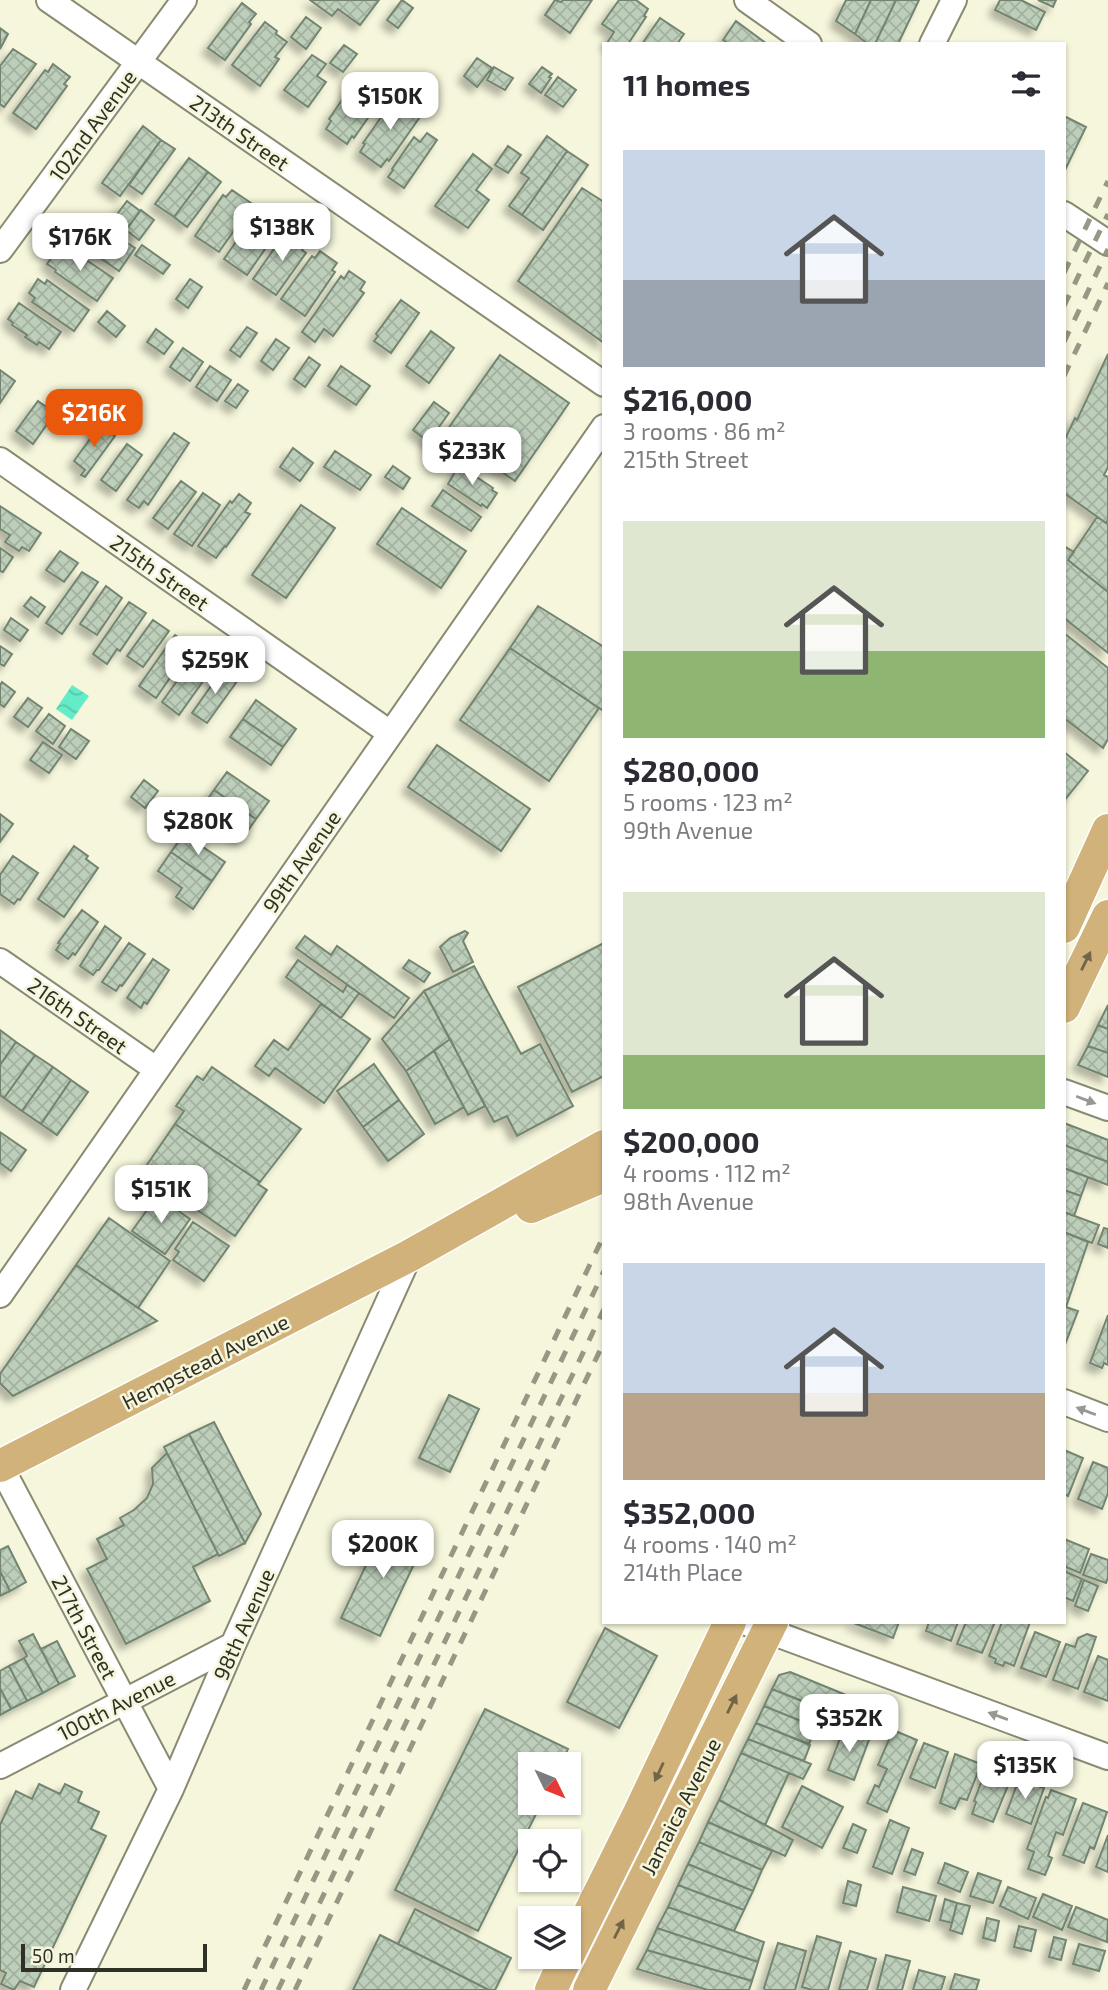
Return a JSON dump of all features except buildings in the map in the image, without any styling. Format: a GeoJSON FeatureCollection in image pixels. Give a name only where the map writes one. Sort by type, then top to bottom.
{"type":"FeatureCollection","features":[{"type":"Feature","properties":{"kind":"main road"},"geometry":{"type":"LineString","coordinates":[[1066,918],[1075,879],[1108,830]]}},
{"type":"Feature","properties":{"kind":"main road"},"geometry":{"type":"LineString","coordinates":[[1066,1003],[1108,916]]}},
{"type":"Feature","properties":{"kind":"main road","name":"Hempstead Avenue"},"geometry":{"type":"LineString","coordinates":[[0,1465],[409,1256],[602,1147]]}},
{"type":"Feature","properties":{"kind":"main road","name":"Hempstead Avenue"},"geometry":{"type":"LineString","coordinates":[[409,1256],[602,1177]]}},
{"type":"Feature","properties":{"kind":"main road","name":"Jamaica Avenue"},"geometry":{"type":"LineString","coordinates":[[564,1974],[729,1624]]}},
{"type":"Feature","properties":{"kind":"main road","name":"Jamaica Avenue"},"geometry":{"type":"LineString","coordinates":[[589,1990],[761,1625]]}},
{"type":"Feature","properties":{"kind":"street","name":"213th Street"},"geometry":{"type":"LineString","coordinates":[[49,0],[602,383]]}},
{"type":"Feature","properties":{"kind":"street","name":"102nd Avenue"},"geometry":{"type":"LineString","coordinates":[[0,250],[184,0]]}},
{"type":"Feature","properties":{"kind":"street"},"geometry":{"type":"LineString","coordinates":[[747,0],[806,42]]}},
{"type":"Feature","properties":{"kind":"street"},"geometry":{"type":"LineString","coordinates":[[933,42],[954,0]]}},
{"type":"Feature","properties":{"kind":"street"},"geometry":{"type":"LineString","coordinates":[[1066,215],[1108,243]]}},
{"type":"Feature","properties":{"kind":"street","name":"99th Avenue"},"geometry":{"type":"LineString","coordinates":[[0,1295],[602,431]]}},
{"type":"Feature","properties":{"kind":"street","name":"215th Street"},"geometry":{"type":"LineString","coordinates":[[0,460],[390,733]]}},
{"type":"Feature","properties":{"kind":"street","name":"216th Street"},"geometry":{"type":"LineString","coordinates":[[0,961],[156,1069]]}},
{"type":"Feature","properties":{"kind":"street"},"geometry":{"type":"LineString","coordinates":[[1066,1093],[1108,1108]]}},
{"type":"Feature","properties":{"kind":"street","name":"98th Avenue"},"geometry":{"type":"LineString","coordinates":[[73,1990],[170,1789],[409,1256]]}},
{"type":"Feature","properties":{"kind":"street"},"geometry":{"type":"LineString","coordinates":[[1066,1403],[1108,1419]]}},
{"type":"Feature","properties":{"kind":"street","name":"217th Street"},"geometry":{"type":"LineString","coordinates":[[0,1465],[170,1789]]}},
{"type":"Feature","properties":{"kind":"street"},"geometry":{"type":"LineString","coordinates":[[761,1625],[1108,1757]]}},
{"type":"Feature","properties":{"kind":"street","name":"100th Avenue"},"geometry":{"type":"LineString","coordinates":[[0,1766],[233,1645]]}},
{"type":"Feature","properties":{"kind":"water"},"geometry":{"type":"Polygon","coordinates":[[[72,685],[89,696],[72,720],[56,709],[72,685]]]}},
{"type":"Feature","properties":{"kind":"railway"},"geometry":{"type":"LineString","coordinates":[[1066,269],[1108,181]]}},
{"type":"Feature","properties":{"kind":"railway"},"geometry":{"type":"LineString","coordinates":[[1066,302],[1108,214]]}},
{"type":"Feature","properties":{"kind":"railway"},"geometry":{"type":"LineString","coordinates":[[1066,338],[1108,249]]}},
{"type":"Feature","properties":{"kind":"railway"},"geometry":{"type":"LineString","coordinates":[[1066,372],[1108,283]]}},
{"type":"Feature","properties":{"kind":"railway"},"geometry":{"type":"LineString","coordinates":[[244,1990],[602,1239]]}},
{"type":"Feature","properties":{"kind":"railway"},"geometry":{"type":"LineString","coordinates":[[261,1990],[602,1275]]}},
{"type":"Feature","properties":{"kind":"railway"},"geometry":{"type":"LineString","coordinates":[[278,1990],[602,1313]]}},
{"type":"Feature","properties":{"kind":"railway"},"geometry":{"type":"LineString","coordinates":[[295,1990],[602,1346]]}}]}
